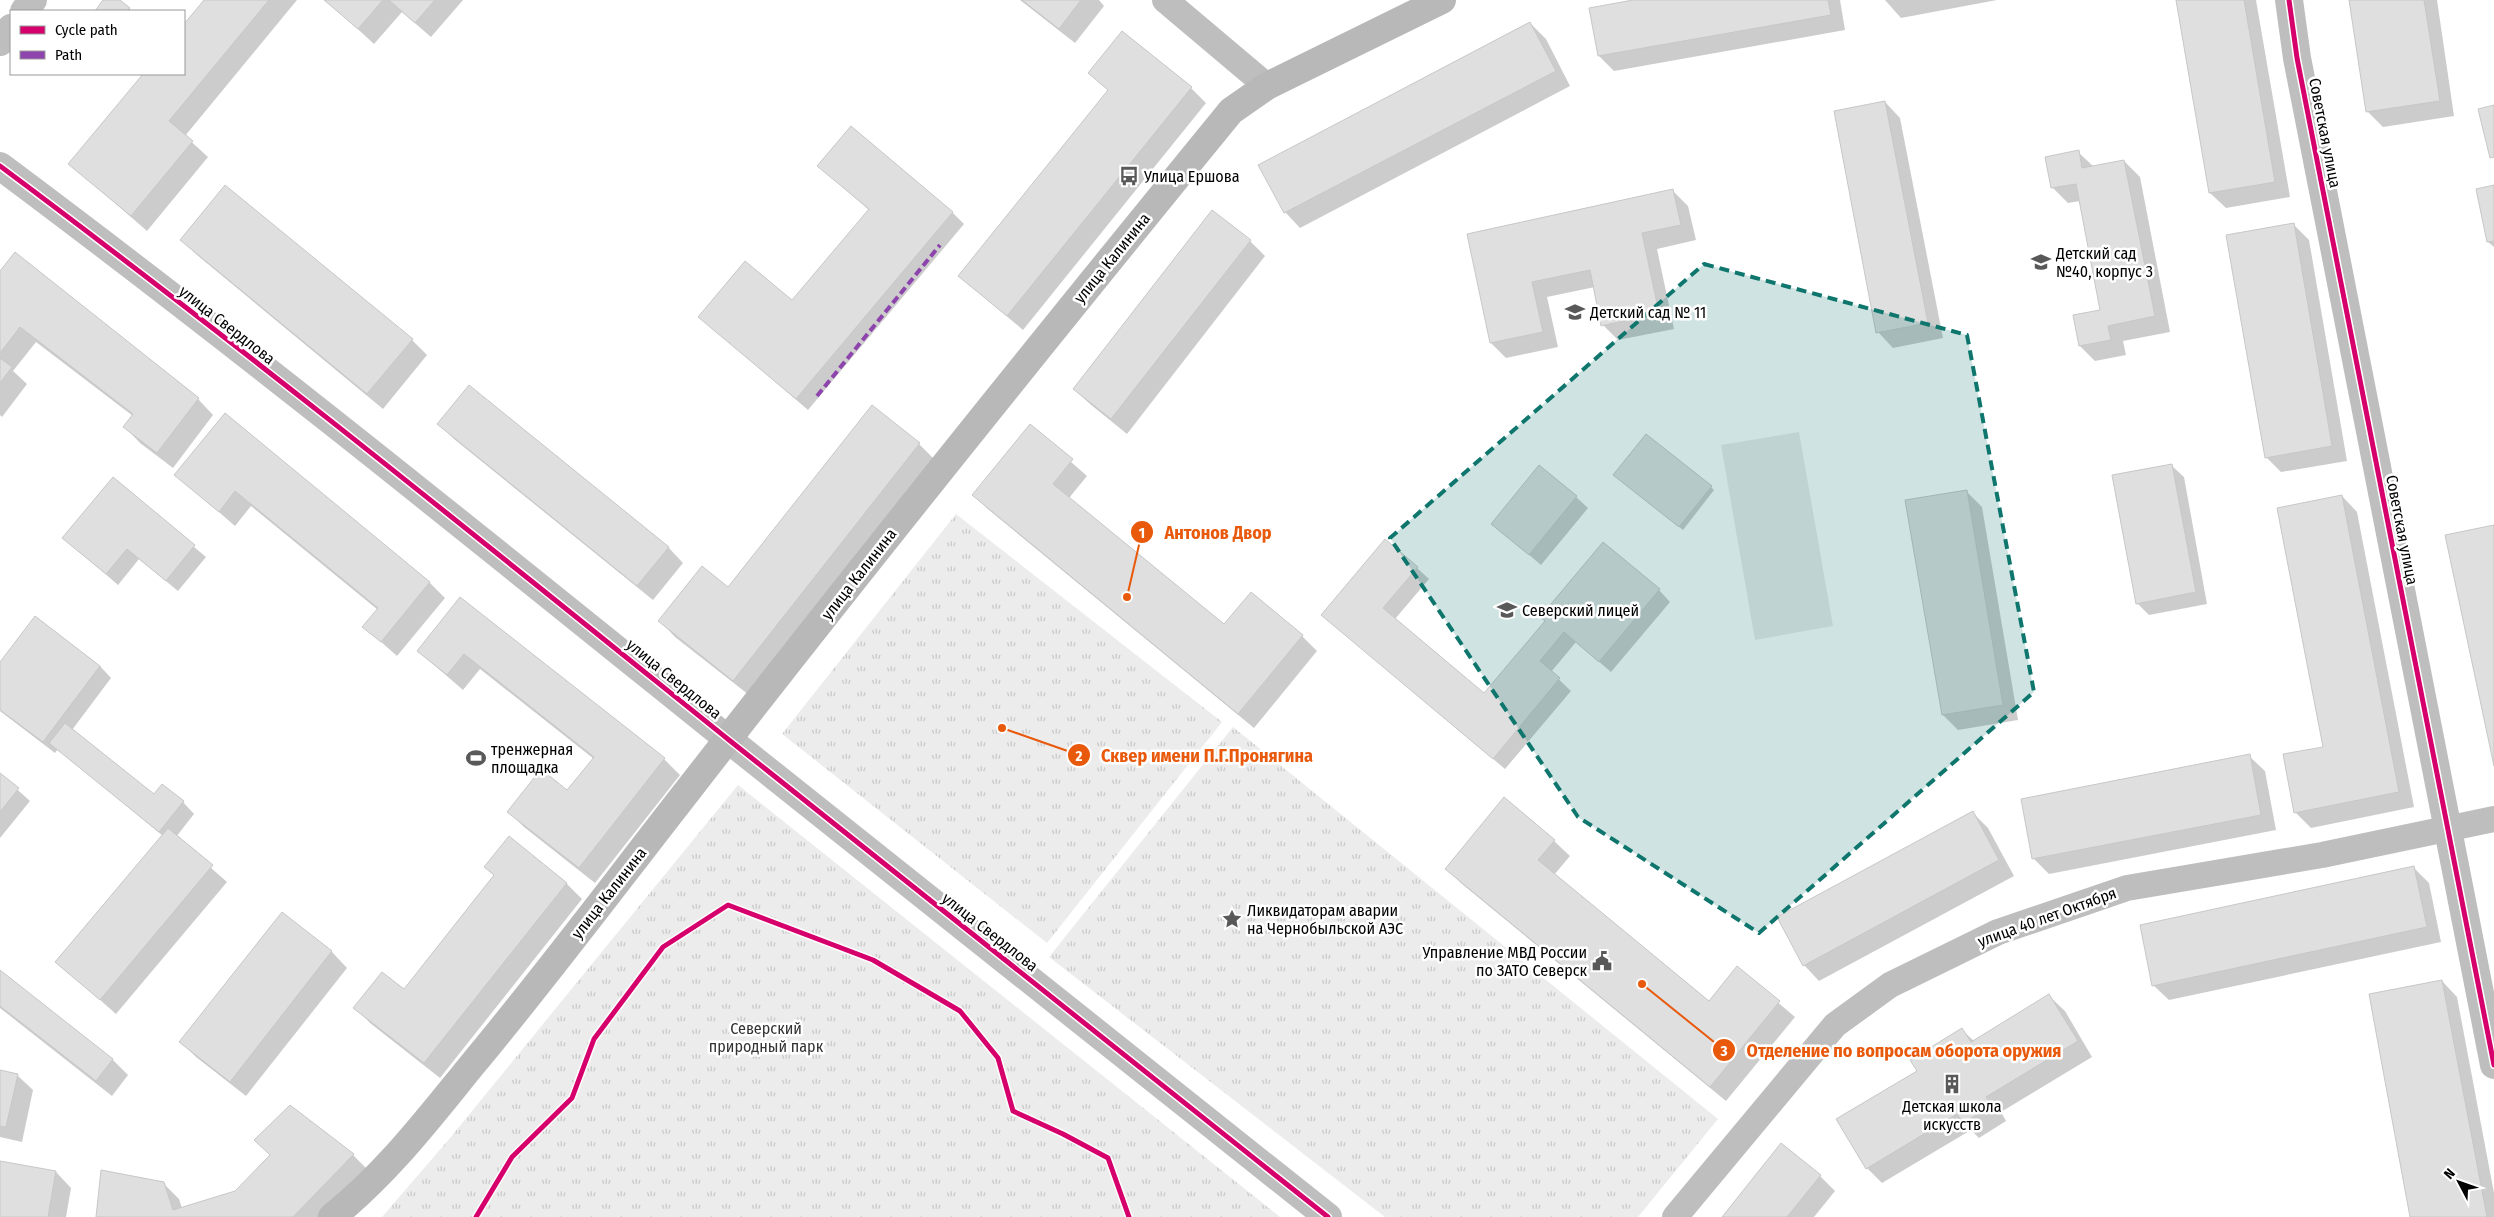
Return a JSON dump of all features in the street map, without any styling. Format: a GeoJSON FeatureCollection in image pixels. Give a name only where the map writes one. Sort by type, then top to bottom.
{"type":"FeatureCollection","features":[{"type":"Feature","properties":{"kind":"main road","name":"улица Калинина"},"geometry":{"type":"LineString","coordinates":[[332,1217],[364,1192],[395,1159],[536,988],[728,740],[1022,368],[1231,111],[1267,86],[1442,0]]}},
{"type":"Feature","properties":{"kind":"street"},"geometry":{"type":"LineString","coordinates":[[25,10],[33,0]]}},
{"type":"Feature","properties":{"kind":"street"},"geometry":{"type":"LineString","coordinates":[[1165,0],[1267,86]]}},
{"type":"Feature","properties":{"kind":"street","name":"Советская улица"},"geometry":{"type":"LineString","coordinates":[[2289,0],[2297,58],[2494,1065]]}},
{"type":"Feature","properties":{"kind":"street"},"geometry":{"type":"LineString","coordinates":[[0,42],[10,29]]}},
{"type":"Feature","properties":{"kind":"street","name":"улица Свердлова"},"geometry":{"type":"LineString","coordinates":[[0,166],[126,260],[1328,1217]]}},
{"type":"Feature","properties":{"kind":"street","name":"улица 40 лет Октября"},"geometry":{"type":"LineString","coordinates":[[1676,1217],[1835,1025],[1890,985],[1998,932],[2127,888],[2322,854],[2494,819]]}},
{"type":"Feature","properties":{"kind":"highlighted area"},"geometry":{"type":"Polygon","coordinates":[[[1704,264],[1967,335],[2034,692],[1759,933],[1578,817],[1390,538],[1704,264]]]}},
{"type":"Feature","properties":{"kind":"green space"},"geometry":{"type":"Polygon","coordinates":[[[1799,432],[1833,626],[1755,640],[1721,445],[1799,432]]]}},
{"type":"Feature","properties":{"kind":"green space"},"geometry":{"type":"Polygon","coordinates":[[[956,514],[1222,722],[1047,943],[782,734],[956,514]]]}},
{"type":"Feature","properties":{"kind":"green space"},"geometry":{"type":"Polygon","coordinates":[[[1233,727],[1718,1119],[1638,1217],[1385,1217],[1049,957],[1233,727]]]}},
{"type":"Feature","properties":{"kind":"green space","name":"Северский природный парк"},"geometry":{"type":"Polygon","coordinates":[[[738,785],[1280,1217],[382,1217],[450,1138],[738,785]]]}},
{"type":"Feature","properties":{"kind":"building"},"geometry":{"type":"Polygon","coordinates":[[[103,0],[120,0],[130,8],[128,10],[96,10],[103,0]]]}},
{"type":"Feature","properties":{"kind":"building"},"geometry":{"type":"Polygon","coordinates":[[[204,0],[269,0],[169,121],[193,141],[131,216],[68,164],[142,75],[185,75],[185,23],[204,0]]]}},
{"type":"Feature","properties":{"kind":"building"},"geometry":{"type":"Polygon","coordinates":[[[324,0],[383,0],[358,29],[324,0]]]}},
{"type":"Feature","properties":{"kind":"building"},"geometry":{"type":"Polygon","coordinates":[[[389,0],[435,0],[415,23],[389,0]]]}},
{"type":"Feature","properties":{"kind":"building"},"geometry":{"type":"Polygon","coordinates":[[[1022,0],[1081,0],[1059,29],[1022,0]]]}},
{"type":"Feature","properties":{"kind":"building"},"geometry":{"type":"Polygon","coordinates":[[[1633,0],[1828,0],[1831,15],[1598,56],[1589,8],[1633,0]]]}},
{"type":"Feature","properties":{"kind":"building"},"geometry":{"type":"Polygon","coordinates":[[[2176,0],[2244,0],[2275,182],[2209,193],[2176,0]]]}},
{"type":"Feature","properties":{"kind":"building"},"geometry":{"type":"Polygon","coordinates":[[[2349,0],[2424,0],[2440,101],[2366,112],[2349,0]]]}},
{"type":"Feature","properties":{"kind":"building"},"geometry":{"type":"Polygon","coordinates":[[[1530,22],[1556,71],[1284,213],[1258,165],[1530,22]]]}},
{"type":"Feature","properties":{"kind":"building"},"geometry":{"type":"Polygon","coordinates":[[[1122,31],[1192,87],[1007,316],[958,276],[1108,90],[1088,73],[1122,31]]]}},
{"type":"Feature","properties":{"kind":"building"},"geometry":{"type":"Polygon","coordinates":[[[1885,101],[1928,323],[1876,333],[1834,111],[1885,101]]]}},
{"type":"Feature","properties":{"kind":"building"},"geometry":{"type":"Polygon","coordinates":[[[2494,105],[2494,157],[2490,158],[2478,109],[2494,105]]]}},
{"type":"Feature","properties":{"kind":"building"},"geometry":{"type":"Polygon","coordinates":[[[851,126],[953,212],[796,399],[698,317],[745,261],[792,300],[869,209],[817,166],[851,126]]]}},
{"type":"Feature","properties":{"kind":"building"},"geometry":{"type":"Polygon","coordinates":[[[2079,150],[2082,168],[2124,160],[2155,316],[2108,326],[2111,340],[2079,346],[2073,315],[2100,310],[2076,184],[2051,188],[2045,157],[2079,150]]]}},
{"type":"Feature","properties":{"kind":"building"},"geometry":{"type":"Polygon","coordinates":[[[225,185],[413,339],[367,394],[180,240],[225,185]]]}},
{"type":"Feature","properties":{"kind":"building"},"geometry":{"type":"Polygon","coordinates":[[[2494,185],[2494,241],[2487,242],[2476,189],[2494,185]]]}},
{"type":"Feature","properties":{"kind":"building"},"geometry":{"type":"Polygon","coordinates":[[[1673,189],[1681,225],[1642,233],[1659,313],[1601,326],[1590,270],[1532,282],[1543,332],[1490,343],[1467,234],[1673,189]]]}},
{"type":"Feature","properties":{"kind":"building"},"geometry":{"type":"Polygon","coordinates":[[[1212,210],[1251,240],[1111,419],[1073,389],[1212,210]]]}},
{"type":"Feature","properties":{"kind":"building"},"geometry":{"type":"Polygon","coordinates":[[[2294,223],[2332,446],[2265,458],[2226,235],[2294,223]]]}},
{"type":"Feature","properties":{"kind":"building"},"geometry":{"type":"Polygon","coordinates":[[[15,252],[199,398],[157,453],[123,427],[133,414],[20,327],[0,353],[0,271],[15,252]]]}},
{"type":"Feature","properties":{"kind":"building"},"geometry":{"type":"Polygon","coordinates":[[[0,358],[12,367],[0,383],[0,358]]]}},
{"type":"Feature","properties":{"kind":"building"},"geometry":{"type":"Polygon","coordinates":[[[469,385],[669,547],[637,586],[437,424],[469,385]]]}},
{"type":"Feature","properties":{"kind":"building"},"geometry":{"type":"Polygon","coordinates":[[[872,405],[920,443],[733,681],[658,621],[702,566],[728,587],[872,405]]]}},
{"type":"Feature","properties":{"kind":"building"},"geometry":{"type":"Polygon","coordinates":[[[225,413],[430,582],[381,642],[362,627],[378,608],[235,491],[219,512],[174,475],[225,413]]]}},
{"type":"Feature","properties":{"kind":"building"},"geometry":{"type":"Polygon","coordinates":[[[1030,424],[1073,459],[1053,484],[1224,624],[1251,592],[1303,635],[1238,714],[972,495],[1030,424]]]}},
{"type":"Feature","properties":{"kind":"building"},"geometry":{"type":"Polygon","coordinates":[[[1646,434],[1712,486],[1679,527],[1613,475],[1646,434]]]}},
{"type":"Feature","properties":{"kind":"building"},"geometry":{"type":"Polygon","coordinates":[[[2172,464],[2196,592],[2136,604],[2112,475],[2172,464]]]}},
{"type":"Feature","properties":{"kind":"building"},"geometry":{"type":"Polygon","coordinates":[[[1539,465],[1577,496],[1529,555],[1491,524],[1539,465]]]}},
{"type":"Feature","properties":{"kind":"building"},"geometry":{"type":"Polygon","coordinates":[[[113,477],[195,545],[166,581],[127,549],[106,574],[62,538],[113,477]]]}},
{"type":"Feature","properties":{"kind":"building"},"geometry":{"type":"Polygon","coordinates":[[[1967,490],[2003,705],[1942,715],[1905,500],[1967,490]]]}},
{"type":"Feature","properties":{"kind":"building"},"geometry":{"type":"Polygon","coordinates":[[[2342,495],[2399,792],[2294,813],[2283,754],[2323,747],[2277,508],[2342,495]]]}},
{"type":"Feature","properties":{"kind":"building"},"geometry":{"type":"Polygon","coordinates":[[[2494,525],[2494,766],[2445,535],[2494,525]]]}},
{"type":"Feature","properties":{"kind":"building"},"geometry":{"type":"Polygon","coordinates":[[[1385,539],[1418,567],[1383,608],[1484,693],[1545,621],[1540,617],[1603,542],[1660,589],[1599,662],[1564,632],[1540,661],[1560,678],[1493,759],[1321,615],[1385,539]]]}},
{"type":"Feature","properties":{"kind":"building"},"geometry":{"type":"Polygon","coordinates":[[[460,597],[665,758],[579,868],[507,812],[541,769],[567,790],[594,757],[464,654],[447,675],[417,651],[460,597]]]}},
{"type":"Feature","properties":{"kind":"building"},"geometry":{"type":"Polygon","coordinates":[[[35,616],[100,666],[43,742],[0,710],[0,662],[35,616]]]}},
{"type":"Feature","properties":{"kind":"building"},"geometry":{"type":"Polygon","coordinates":[[[65,723],[154,794],[162,784],[184,801],[159,832],[49,743],[65,723]]]}},
{"type":"Feature","properties":{"kind":"building"},"geometry":{"type":"Polygon","coordinates":[[[2250,754],[2261,815],[2032,859],[2021,799],[2250,754]]]}},
{"type":"Feature","properties":{"kind":"building"},"geometry":{"type":"Polygon","coordinates":[[[0,773],[19,788],[0,812],[0,773]]]}},
{"type":"Feature","properties":{"kind":"building"},"geometry":{"type":"Polygon","coordinates":[[[1504,797],[1555,840],[1538,860],[1709,1001],[1737,966],[1780,1001],[1710,1087],[1445,869],[1504,797]]]}},
{"type":"Feature","properties":{"kind":"building"},"geometry":{"type":"Polygon","coordinates":[[[1973,811],[1999,860],[1803,966],[1777,917],[1973,811]]]}},
{"type":"Feature","properties":{"kind":"building"},"geometry":{"type":"Polygon","coordinates":[[[168,828],[213,865],[100,1000],[55,962],[168,828]]]}},
{"type":"Feature","properties":{"kind":"building"},"geometry":{"type":"Polygon","coordinates":[[[509,836],[567,883],[424,1063],[353,1008],[382,972],[404,989],[494,875],[484,867],[509,836]]]}},
{"type":"Feature","properties":{"kind":"building"},"geometry":{"type":"Polygon","coordinates":[[[2414,866],[2427,927],[2152,986],[2140,925],[2414,866]]]}},
{"type":"Feature","properties":{"kind":"building"},"geometry":{"type":"Polygon","coordinates":[[[282,912],[332,951],[230,1082],[179,1042],[282,912]]]}},
{"type":"Feature","properties":{"kind":"building"},"geometry":{"type":"Polygon","coordinates":[[[0,970],[113,1059],[96,1081],[0,1006],[0,970]]]}},
{"type":"Feature","properties":{"kind":"building"},"geometry":{"type":"Polygon","coordinates":[[[2442,980],[2487,1217],[2410,1217],[2369,994],[2442,980]]]}},
{"type":"Feature","properties":{"kind":"building","name":"Детская школа искусств"},"geometry":{"type":"Polygon","coordinates":[[[2049,994],[2078,1041],[1986,1097],[1992,1106],[1963,1123],[1957,1114],[1866,1169],[1836,1119],[1917,1071],[1910,1060],[1962,1028],[1971,1042],[2049,994]]]}},
{"type":"Feature","properties":{"kind":"building"},"geometry":{"type":"Polygon","coordinates":[[[0,1070],[18,1074],[6,1127],[0,1126],[0,1070]]]}},
{"type":"Feature","properties":{"kind":"building"},"geometry":{"type":"Polygon","coordinates":[[[290,1105],[354,1154],[293,1217],[96,1217],[101,1170],[164,1182],[173,1210],[235,1191],[270,1155],[254,1140],[290,1105]]]}},
{"type":"Feature","properties":{"kind":"building"},"geometry":{"type":"Polygon","coordinates":[[[1781,1143],[1821,1175],[1787,1217],[1722,1217],[1781,1143]]]}},
{"type":"Feature","properties":{"kind":"building"},"geometry":{"type":"Polygon","coordinates":[[[0,1161],[56,1171],[48,1217],[0,1217],[0,1161]]]}},
{"type":"Feature","properties":{"kind":"marked path"},"geometry":{"type":"LineString","coordinates":[[817,396],[940,245]]}},
{"type":"Feature","properties":{"kind":"cycle path"},"geometry":{"type":"LineString","coordinates":[[2289,0],[2297,58],[2494,1065]]}},
{"type":"Feature","properties":{"kind":"cycle path"},"geometry":{"type":"LineString","coordinates":[[0,166],[185,306],[367,450],[878,860],[1328,1217]]}},
{"type":"Feature","properties":{"kind":"cycle path"},"geometry":{"type":"LineString","coordinates":[[476,1217],[512,1157],[572,1098],[594,1039],[663,947],[728,905],[873,960],[960,1011],[998,1058],[1013,1111],[1063,1134],[1108,1158],[1129,1217]]}},
{"type":"Feature","properties":{"kind":"place","name":"Улица Ершова"},"geometry":{"type":"Point","coordinates":[1129,176]}},
{"type":"Feature","properties":{"kind":"place","name":"Детский сад №40, корпус 3"},"geometry":{"type":"Point","coordinates":[2041,262]}},
{"type":"Feature","properties":{"kind":"place","name":"Детский сад № 11"},"geometry":{"type":"Point","coordinates":[1575,312]}},
{"type":"Feature","properties":{"kind":"place","name":"Антонов Двор"},"geometry":{"type":"Point","coordinates":[1127,597]}},
{"type":"Feature","properties":{"kind":"place","name":"Северский лицей"},"geometry":{"type":"Point","coordinates":[1507,610]}},
{"type":"Feature","properties":{"kind":"place","name":"Сквер имени П.Г.Пронягина"},"geometry":{"type":"Point","coordinates":[1002,728]}},
{"type":"Feature","properties":{"kind":"place","name":"тренжерная площадка"},"geometry":{"type":"Point","coordinates":[476,758]}},
{"type":"Feature","properties":{"kind":"place","name":"Ликвидаторам аварии на Чернобыльской АЭС"},"geometry":{"type":"Point","coordinates":[1232,919]}},
{"type":"Feature","properties":{"kind":"place","name":"Управление МВД России по ЗАТО Северск"},"geometry":{"type":"Point","coordinates":[1602,961]}},
{"type":"Feature","properties":{"kind":"place","name":"Отделение по вопросам оборота оружия"},"geometry":{"type":"Point","coordinates":[1642,984]}},
{"type":"Feature","properties":{"kind":"place","name":"Детская школа искусств"},"geometry":{"type":"Point","coordinates":[1952,1084]}}]}
